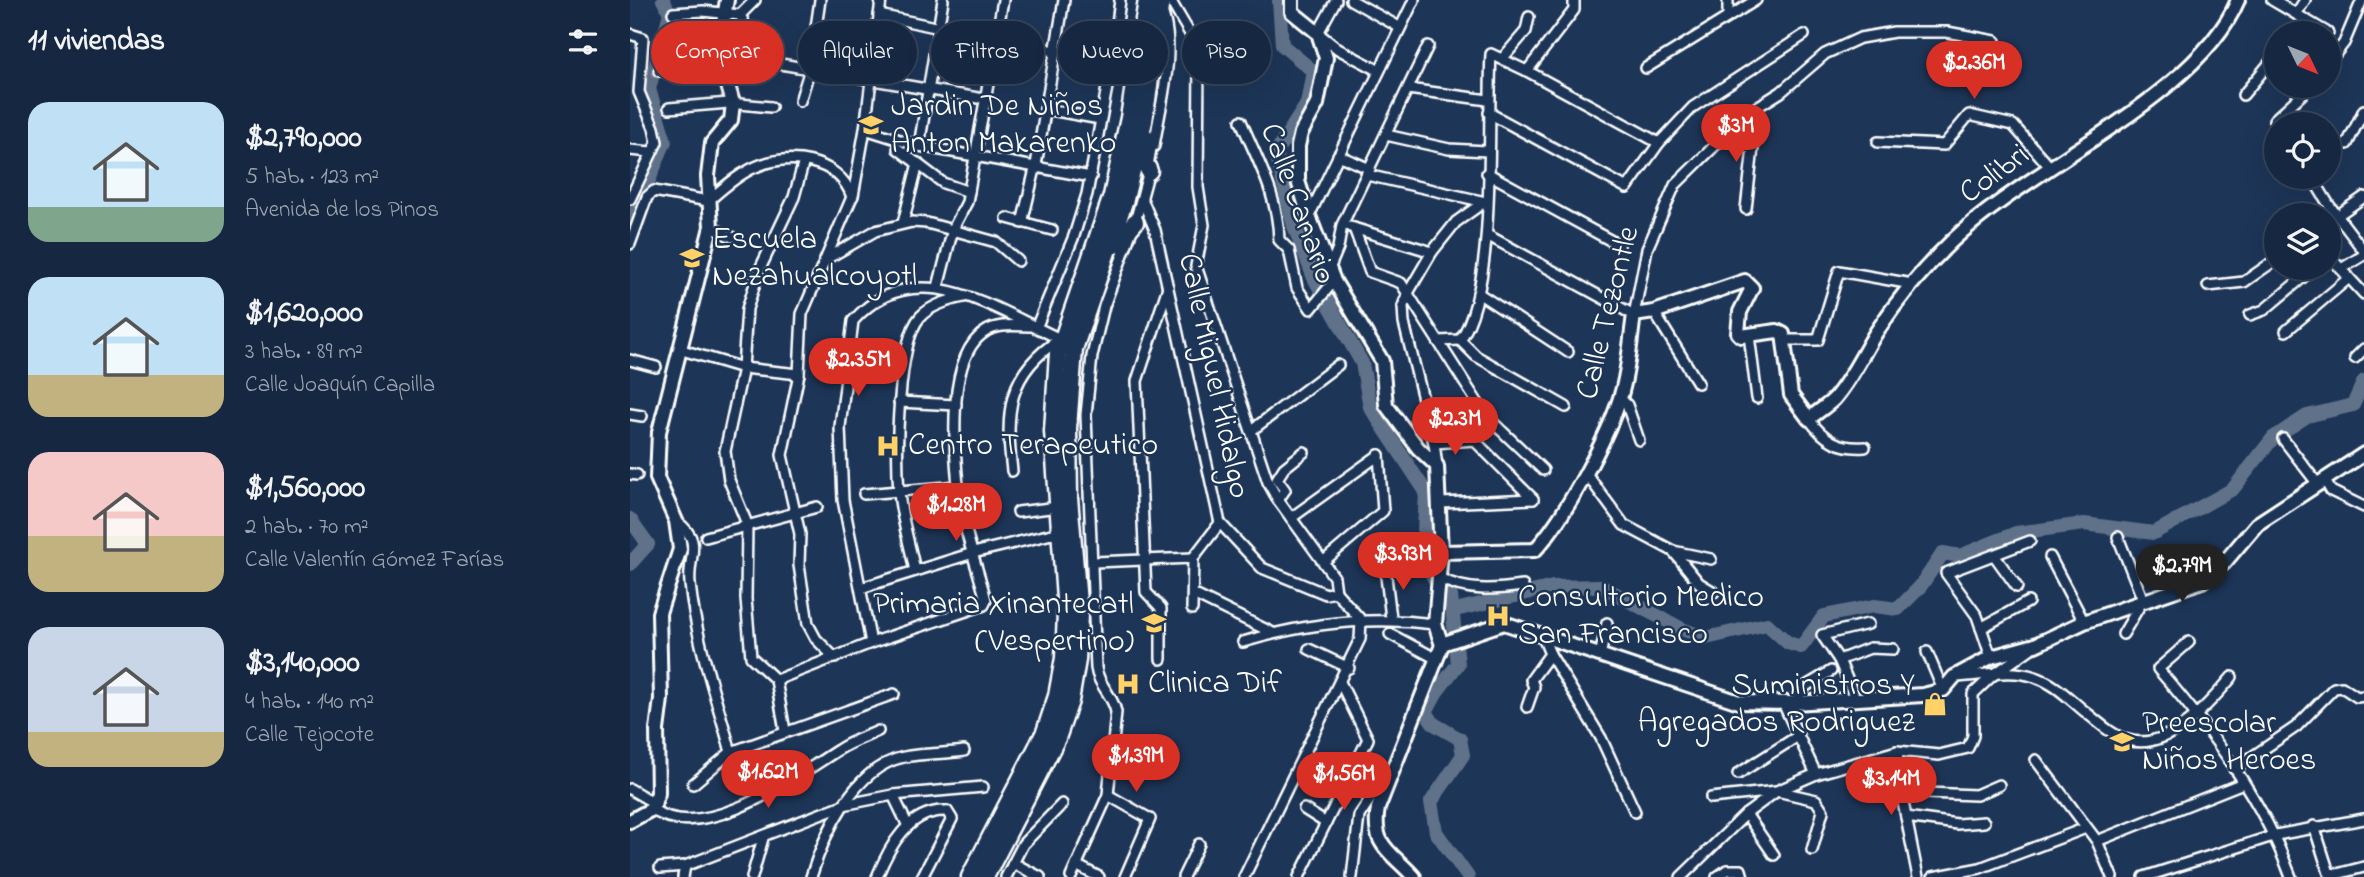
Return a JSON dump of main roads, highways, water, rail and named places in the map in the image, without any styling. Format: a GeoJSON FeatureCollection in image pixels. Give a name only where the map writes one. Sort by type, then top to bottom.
{"type":"FeatureCollection","features":[{"type":"Feature","properties":{"kind":"highway"},"geometry":{"type":"LineString","coordinates":[[1155,21],[1160,1]]}},
{"type":"Feature","properties":{"kind":"highway"},"geometry":{"type":"LineString","coordinates":[[970,877],[1045,732],[1057,696],[1064,658],[1066,613],[1053,430],[1060,339],[1112,196],[1139,84]]}},
{"type":"Feature","properties":{"kind":"highway"},"geometry":{"type":"LineString","coordinates":[[985,877],[1057,738],[1070,701],[1077,660],[1077,592],[1069,498],[1068,428],[1074,349],[1125,199],[1144,121],[1145,84]]}},
{"type":"Feature","properties":{"kind":"highway"},"geometry":{"type":"LineString","coordinates":[[1149,171],[1145,163],[1154,84]]}},
{"type":"Feature","properties":{"kind":"highway"},"geometry":{"type":"LineString","coordinates":[[1101,268],[1119,236],[1135,222]]}},
{"type":"Feature","properties":{"kind":"waterway"},"geometry":{"type":"LineString","coordinates":[[630,226],[665,141],[649,89],[670,13],[663,0]]}},
{"type":"Feature","properties":{"kind":"waterway"},"geometry":{"type":"LineString","coordinates":[[1279,0],[1282,45],[1313,71],[1307,104],[1276,152],[1294,226],[1314,278],[1362,363],[1370,407],[1426,492],[1423,550],[1433,577],[1451,596],[1458,664],[1436,693],[1426,712],[1434,724],[1460,739],[1463,755],[1431,802],[1436,832],[1468,877]]}},
{"type":"Feature","properties":{"kind":"waterway"},"geometry":{"type":"LineString","coordinates":[[1455,610],[1553,587],[1601,586],[1682,629],[1706,638],[1767,624],[1788,643],[1801,647],[1824,616],[1874,606],[1898,609],[1920,587],[1943,553],[1960,556],[2016,533],[2084,524],[2154,533],[2233,489],[2273,438],[2307,416],[2353,405],[2364,381]]}},
{"type":"Feature","properties":{"kind":"waterway"},"geometry":{"type":"LineString","coordinates":[[630,519],[648,544],[630,564]]}},
{"type":"Feature","properties":{"kind":"place","name":"Jardin De Niños Anton Makarenko"},"geometry":{"type":"Point","coordinates":[871,125]}},
{"type":"Feature","properties":{"kind":"place","name":"Escuela Nezahualcoyotl"},"geometry":{"type":"Point","coordinates":[692,258]}},
{"type":"Feature","properties":{"kind":"place","name":"Centro Terapeutico"},"geometry":{"type":"Point","coordinates":[888,446]}},
{"type":"Feature","properties":{"kind":"place","name":"Consultorio Medico San Francisco"},"geometry":{"type":"Point","coordinates":[1498,616]}},
{"type":"Feature","properties":{"kind":"place","name":"Primaria Xinantecatl (Vespertino)"},"geometry":{"type":"Point","coordinates":[1154,623]}},
{"type":"Feature","properties":{"kind":"place","name":"Clinica Dif"},"geometry":{"type":"Point","coordinates":[1128,684]}},
{"type":"Feature","properties":{"kind":"place","name":"Suministros Y Agregados Rodriguez"},"geometry":{"type":"Point","coordinates":[1935,704]}},
{"type":"Feature","properties":{"kind":"place","name":"Preescolar Niños Heroes"},"geometry":{"type":"Point","coordinates":[2122,742]}}]}
